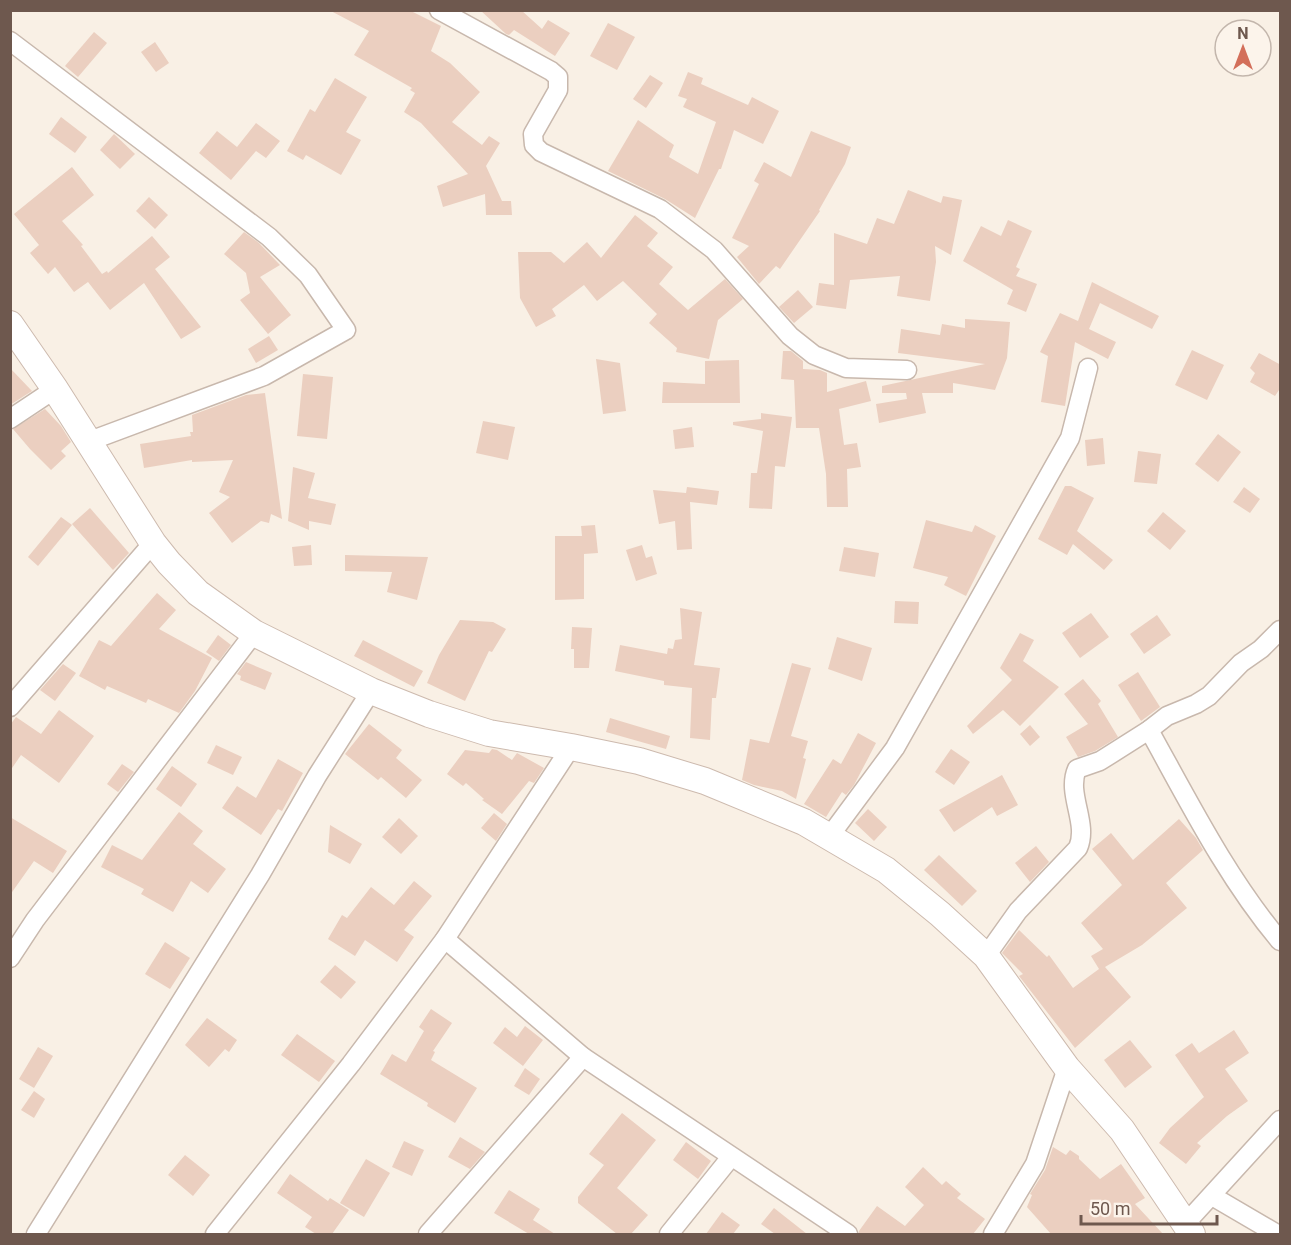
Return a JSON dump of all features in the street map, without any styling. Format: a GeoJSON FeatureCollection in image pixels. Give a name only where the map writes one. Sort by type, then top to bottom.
{"type":"FeatureCollection","features":[{"type":"Feature","properties":{"kind":"main road"},"geometry":{"type":"LineString","coordinates":[[10,324],[55,389],[153,543],[198,593],[254,633],[371,691],[429,714],[489,733],[639,761],[705,781],[804,822],[885,870],[940,914],[986,956],[1067,1068],[1122,1130],[1188,1229]]}},
{"type":"Feature","properties":{"kind":"street"},"geometry":{"type":"LineString","coordinates":[[439,10],[558,77],[558,90],[533,134],[534,145],[541,152],[660,209],[714,250],[790,336],[814,355],[846,368],[907,370]]}},
{"type":"Feature","properties":{"kind":"street"},"geometry":{"type":"LineString","coordinates":[[10,41],[269,237],[308,275],[346,330],[264,376],[87,442]]}},
{"type":"Feature","properties":{"kind":"street"},"geometry":{"type":"LineString","coordinates":[[829,837],[895,748],[1070,438],[1088,369]]}},
{"type":"Feature","properties":{"kind":"street"},"geometry":{"type":"LineString","coordinates":[[10,419],[55,389]]}},
{"type":"Feature","properties":{"kind":"street"},"geometry":{"type":"LineString","coordinates":[[10,708],[153,543]]}},
{"type":"Feature","properties":{"kind":"street"},"geometry":{"type":"LineString","coordinates":[[986,956],[1018,911],[1078,848],[1081,841],[1080,828],[1073,785],[1077,769],[1100,761],[1167,716],[1209,696],[1240,663],[1262,649],[1281,630]]}},
{"type":"Feature","properties":{"kind":"street"},"geometry":{"type":"LineString","coordinates":[[10,958],[35,920],[254,633]]}},
{"type":"Feature","properties":{"kind":"street"},"geometry":{"type":"LineString","coordinates":[[36,1234],[260,875],[317,776],[371,691]]}},
{"type":"Feature","properties":{"kind":"street"},"geometry":{"type":"LineString","coordinates":[[1149,730],[1220,856],[1258,914],[1281,941]]}},
{"type":"Feature","properties":{"kind":"street"},"geometry":{"type":"LineString","coordinates":[[215,1234],[351,1064],[445,939],[571,747]]}},
{"type":"Feature","properties":{"kind":"street"},"geometry":{"type":"LineString","coordinates":[[445,939],[583,1057],[848,1234]]}},
{"type":"Feature","properties":{"kind":"street"},"geometry":{"type":"LineString","coordinates":[[428,1234],[583,1057]]}},
{"type":"Feature","properties":{"kind":"street"},"geometry":{"type":"LineString","coordinates":[[993,1234],[1035,1164],[1067,1068]]}},
{"type":"Feature","properties":{"kind":"street"},"geometry":{"type":"LineString","coordinates":[[1188,1229],[1212,1196],[1281,1120]]}},
{"type":"Feature","properties":{"kind":"street"},"geometry":{"type":"LineString","coordinates":[[669,1234],[731,1157]]}},
{"type":"Feature","properties":{"kind":"street"},"geometry":{"type":"LineString","coordinates":[[1212,1196],[1277,1234]]}},
{"type":"Feature","properties":{"kind":"building"},"geometry":{"type":"Polygon","coordinates":[[[329,10],[409,10],[441,26],[431,51],[450,63],[480,92],[452,122],[482,145],[489,136],[500,143],[486,166],[502,201],[511,201],[512,215],[486,215],[485,194],[443,207],[437,186],[468,174],[421,123],[404,112],[415,93],[410,90],[412,88],[354,55],[369,31],[329,10]]]}},
{"type":"Feature","properties":{"kind":"building"},"geometry":{"type":"Polygon","coordinates":[[[480,10],[521,10],[542,29],[548,20],[570,33],[555,56],[514,30],[509,35],[506,34],[480,10]]]}},
{"type":"Feature","properties":{"kind":"building"},"geometry":{"type":"Polygon","coordinates":[[[608,23],[635,37],[617,70],[590,56],[608,23]]]}},
{"type":"Feature","properties":{"kind":"building"},"geometry":{"type":"Polygon","coordinates":[[[94,32],[107,43],[78,77],[65,66],[94,32]]]}},
{"type":"Feature","properties":{"kind":"building"},"geometry":{"type":"Polygon","coordinates":[[[155,42],[169,63],[156,72],[141,52],[155,42]]]}},
{"type":"Feature","properties":{"kind":"building"},"geometry":{"type":"Polygon","coordinates":[[[688,72],[703,78],[701,84],[748,105],[752,97],[779,111],[763,144],[734,130],[721,169],[695,218],[665,199],[608,171],[638,120],[674,145],[669,157],[698,174],[716,122],[683,107],[687,99],[678,96],[688,72]]]}},
{"type":"Feature","properties":{"kind":"building"},"geometry":{"type":"Polygon","coordinates":[[[650,75],[663,83],[646,108],[633,99],[650,75]]]}},
{"type":"Feature","properties":{"kind":"building"},"geometry":{"type":"Polygon","coordinates":[[[335,78],[367,97],[346,132],[361,140],[341,175],[306,155],[303,160],[287,151],[310,109],[315,112],[335,78]]]}},
{"type":"Feature","properties":{"kind":"building"},"geometry":{"type":"Polygon","coordinates":[[[61,117],[87,137],[75,153],[49,134],[61,117]]]}},
{"type":"Feature","properties":{"kind":"building"},"geometry":{"type":"Polygon","coordinates":[[[256,123],[280,141],[266,158],[256,151],[231,180],[199,153],[217,131],[237,147],[256,123]]]}},
{"type":"Feature","properties":{"kind":"building"},"geometry":{"type":"Polygon","coordinates":[[[811,131],[851,147],[845,164],[820,211],[780,269],[776,266],[759,284],[737,257],[749,246],[732,238],[759,184],[754,181],[764,162],[791,177],[811,131]]]}},
{"type":"Feature","properties":{"kind":"building"},"geometry":{"type":"Polygon","coordinates":[[[114,134],[135,154],[120,169],[100,150],[114,134]]]}},
{"type":"Feature","properties":{"kind":"building"},"geometry":{"type":"Polygon","coordinates":[[[72,167],[94,195],[62,221],[83,245],[81,246],[102,274],[107,271],[108,273],[152,236],[170,257],[155,269],[201,327],[181,339],[144,283],[110,310],[88,282],[74,292],[55,267],[48,274],[30,253],[39,245],[14,214],[72,167]]]}},
{"type":"Feature","properties":{"kind":"building"},"geometry":{"type":"Polygon","coordinates":[[[908,190],[941,203],[943,196],[962,200],[951,255],[935,246],[936,262],[930,301],[897,296],[900,276],[850,280],[846,309],[816,305],[819,283],[834,285],[834,233],[867,244],[877,218],[894,224],[908,190]]]}},
{"type":"Feature","properties":{"kind":"building"},"geometry":{"type":"Polygon","coordinates":[[[149,197],[168,215],[155,229],[136,211],[149,197]]]}},
{"type":"Feature","properties":{"kind":"building"},"geometry":{"type":"Polygon","coordinates":[[[635,215],[658,233],[647,246],[673,267],[659,284],[688,310],[725,279],[743,299],[718,320],[709,359],[676,352],[677,348],[649,323],[657,314],[623,281],[597,301],[584,285],[552,309],[556,316],[536,327],[520,298],[518,252],[551,252],[564,263],[587,242],[601,258],[635,215]]]}},
{"type":"Feature","properties":{"kind":"building"},"geometry":{"type":"Polygon","coordinates":[[[1008,220],[1032,231],[1016,267],[1020,269],[1016,276],[1037,284],[1026,312],[1007,304],[1013,290],[963,261],[981,226],[1001,236],[1008,220]]]}},
{"type":"Feature","properties":{"kind":"building"},"geometry":{"type":"Polygon","coordinates":[[[244,232],[259,243],[280,265],[260,277],[291,315],[268,334],[240,300],[250,293],[246,273],[224,254],[244,232]]]}},
{"type":"Feature","properties":{"kind":"building"},"geometry":{"type":"Polygon","coordinates":[[[1092,282],[1159,316],[1152,329],[1100,303],[1089,329],[1116,342],[1108,359],[1075,342],[1065,406],[1041,402],[1048,356],[1040,352],[1060,313],[1078,321],[1092,282]]]}},
{"type":"Feature","properties":{"kind":"building"},"geometry":{"type":"Polygon","coordinates":[[[798,290],[813,307],[794,323],[779,307],[798,290]]]}},
{"type":"Feature","properties":{"kind":"building"},"geometry":{"type":"Polygon","coordinates":[[[965,319],[1010,322],[1007,358],[995,390],[953,383],[953,393],[922,393],[926,413],[879,423],[876,404],[907,399],[906,393],[882,393],[882,386],[985,364],[898,353],[901,329],[940,335],[942,324],[965,328],[965,319]]]}},
{"type":"Feature","properties":{"kind":"building"},"geometry":{"type":"Polygon","coordinates":[[[269,336],[278,350],[256,363],[248,349],[269,336]]]}},
{"type":"Feature","properties":{"kind":"building"},"geometry":{"type":"Polygon","coordinates":[[[1192,350],[1224,365],[1207,400],[1175,385],[1192,350]]]}},
{"type":"Feature","properties":{"kind":"building"},"geometry":{"type":"Polygon","coordinates":[[[783,351],[791,351],[803,361],[803,369],[820,370],[827,373],[827,392],[866,381],[871,401],[839,409],[844,445],[857,443],[861,467],[847,469],[848,507],[827,507],[826,474],[819,428],[796,428],[794,380],[781,379],[783,351]]]}},
{"type":"Feature","properties":{"kind":"building"},"geometry":{"type":"Polygon","coordinates":[[[1259,353],[1281,365],[1281,387],[1275,396],[1250,382],[1255,373],[1250,368],[1259,353]]]}},
{"type":"Feature","properties":{"kind":"building"},"geometry":{"type":"Polygon","coordinates":[[[596,359],[620,363],[626,411],[603,414],[596,359]]]}},
{"type":"Feature","properties":{"kind":"building"},"geometry":{"type":"Polygon","coordinates":[[[739,360],[740,403],[662,403],[663,382],[705,384],[705,361],[739,360]]]}},
{"type":"Feature","properties":{"kind":"building"},"geometry":{"type":"Polygon","coordinates":[[[10,368],[32,391],[10,405],[10,368]]]}},
{"type":"Feature","properties":{"kind":"building"},"geometry":{"type":"Polygon","coordinates":[[[303,374],[333,377],[327,439],[297,436],[303,374]]]}},
{"type":"Feature","properties":{"kind":"building"},"geometry":{"type":"Polygon","coordinates":[[[265,393],[282,519],[271,514],[269,523],[261,521],[232,543],[209,513],[230,497],[219,492],[233,460],[192,462],[192,460],[144,468],[140,444],[191,436],[190,432],[193,432],[192,415],[246,395],[265,393]]]}},
{"type":"Feature","properties":{"kind":"building"},"geometry":{"type":"Polygon","coordinates":[[[45,409],[61,426],[71,442],[61,451],[66,456],[51,470],[13,429],[45,409]]]}},
{"type":"Feature","properties":{"kind":"building"},"geometry":{"type":"Polygon","coordinates":[[[761,413],[792,417],[785,467],[775,466],[772,509],[749,508],[751,473],[757,473],[763,431],[733,425],[733,422],[761,419],[761,413]]]}},
{"type":"Feature","properties":{"kind":"building"},"geometry":{"type":"Polygon","coordinates":[[[483,421],[515,427],[508,460],[476,453],[483,421]]]}},
{"type":"Feature","properties":{"kind":"building"},"geometry":{"type":"Polygon","coordinates":[[[692,427],[694,447],[675,449],[673,430],[692,427]]]}},
{"type":"Feature","properties":{"kind":"building"},"geometry":{"type":"Polygon","coordinates":[[[1218,434],[1241,452],[1218,482],[1195,464],[1218,434]]]}},
{"type":"Feature","properties":{"kind":"building"},"geometry":{"type":"Polygon","coordinates":[[[1103,438],[1105,464],[1087,466],[1085,440],[1103,438]]]}},
{"type":"Feature","properties":{"kind":"building"},"geometry":{"type":"Polygon","coordinates":[[[1138,451],[1161,454],[1157,484],[1134,482],[1138,451]]]}},
{"type":"Feature","properties":{"kind":"building"},"geometry":{"type":"Polygon","coordinates":[[[293,467],[315,473],[308,498],[336,504],[331,525],[309,521],[309,530],[288,521],[293,467]]]}},
{"type":"Feature","properties":{"kind":"building"},"geometry":{"type":"Polygon","coordinates":[[[1065,486],[1071,486],[1094,498],[1077,531],[1113,560],[1104,570],[1073,544],[1067,555],[1038,539],[1065,486]]]}},
{"type":"Feature","properties":{"kind":"building"},"geometry":{"type":"Polygon","coordinates":[[[687,487],[719,491],[717,505],[690,502],[692,549],[677,550],[675,521],[659,524],[653,490],[686,493],[687,487]]]}},
{"type":"Feature","properties":{"kind":"building"},"geometry":{"type":"Polygon","coordinates":[[[1244,487],[1260,499],[1250,513],[1233,502],[1244,487]]]}},
{"type":"Feature","properties":{"kind":"building"},"geometry":{"type":"Polygon","coordinates":[[[90,508],[129,553],[113,570],[72,524],[90,508]]]}},
{"type":"Feature","properties":{"kind":"building"},"geometry":{"type":"Polygon","coordinates":[[[1163,512],[1186,531],[1170,550],[1147,531],[1163,512]]]}},
{"type":"Feature","properties":{"kind":"building"},"geometry":{"type":"Polygon","coordinates":[[[61,517],[72,525],[38,566],[28,557],[61,517]]]}},
{"type":"Feature","properties":{"kind":"building"},"geometry":{"type":"Polygon","coordinates":[[[926,520],[972,532],[975,525],[996,536],[966,596],[944,585],[948,577],[913,568],[926,520]]]}},
{"type":"Feature","properties":{"kind":"building"},"geometry":{"type":"Polygon","coordinates":[[[595,525],[598,553],[584,554],[584,599],[555,600],[555,536],[582,536],[581,526],[595,525]]]}},
{"type":"Feature","properties":{"kind":"building"},"geometry":{"type":"Polygon","coordinates":[[[311,545],[312,565],[294,566],[292,547],[311,545]]]}},
{"type":"Feature","properties":{"kind":"building"},"geometry":{"type":"Polygon","coordinates":[[[642,545],[646,558],[652,556],[657,574],[636,581],[626,550],[642,545]]]}},
{"type":"Feature","properties":{"kind":"building"},"geometry":{"type":"Polygon","coordinates":[[[844,547],[879,553],[875,577],[839,571],[844,547]]]}},
{"type":"Feature","properties":{"kind":"building"},"geometry":{"type":"Polygon","coordinates":[[[345,555],[428,557],[417,600],[387,592],[392,572],[345,571],[345,555]]]}},
{"type":"Feature","properties":{"kind":"building"},"geometry":{"type":"Polygon","coordinates":[[[157,593],[176,610],[159,629],[212,658],[195,691],[179,713],[148,699],[146,703],[107,686],[105,690],[79,676],[99,640],[111,646],[157,593]]]}},
{"type":"Feature","properties":{"kind":"building"},"geometry":{"type":"Polygon","coordinates":[[[895,601],[919,602],[918,624],[894,623],[895,601]]]}},
{"type":"Feature","properties":{"kind":"building"},"geometry":{"type":"Polygon","coordinates":[[[680,608],[702,612],[694,665],[720,668],[716,698],[712,698],[710,740],[690,738],[692,688],[664,685],[664,681],[615,671],[620,645],[667,654],[668,648],[673,649],[675,640],[682,639],[680,608]]]}},
{"type":"Feature","properties":{"kind":"building"},"geometry":{"type":"Polygon","coordinates":[[[1091,613],[1109,637],[1080,658],[1062,633],[1091,613]]]}},
{"type":"Feature","properties":{"kind":"building"},"geometry":{"type":"Polygon","coordinates":[[[1157,615],[1171,635],[1144,654],[1130,634],[1157,615]]]}},
{"type":"Feature","properties":{"kind":"building"},"geometry":{"type":"Polygon","coordinates":[[[460,620],[493,622],[506,629],[492,652],[489,651],[465,701],[427,683],[439,655],[460,620]]]}},
{"type":"Feature","properties":{"kind":"building"},"geometry":{"type":"Polygon","coordinates":[[[572,627],[592,628],[589,668],[574,668],[574,649],[571,649],[572,627]]]}},
{"type":"Feature","properties":{"kind":"building"},"geometry":{"type":"Polygon","coordinates":[[[1020,633],[1034,640],[1023,661],[1059,687],[1020,726],[1003,710],[973,734],[967,726],[1012,680],[1000,668],[1020,633]]]}},
{"type":"Feature","properties":{"kind":"building"},"geometry":{"type":"Polygon","coordinates":[[[218,635],[231,645],[219,661],[206,652],[218,635]]]}},
{"type":"Feature","properties":{"kind":"building"},"geometry":{"type":"Polygon","coordinates":[[[837,637],[872,648],[862,681],[828,669],[837,637]]]}},
{"type":"Feature","properties":{"kind":"building"},"geometry":{"type":"Polygon","coordinates":[[[363,640],[423,671],[414,687],[354,656],[363,640]]]}},
{"type":"Feature","properties":{"kind":"building"},"geometry":{"type":"Polygon","coordinates":[[[246,662],[272,673],[265,690],[240,680],[241,676],[237,674],[246,662]]]}},
{"type":"Feature","properties":{"kind":"building"},"geometry":{"type":"Polygon","coordinates":[[[792,663],[811,668],[791,736],[808,741],[796,799],[782,791],[742,780],[750,739],[769,743],[792,663]]]}},
{"type":"Feature","properties":{"kind":"building"},"geometry":{"type":"Polygon","coordinates":[[[63,664],[76,673],[55,701],[40,690],[63,664]]]}},
{"type":"Feature","properties":{"kind":"building"},"geometry":{"type":"Polygon","coordinates":[[[1138,672],[1160,707],[1141,721],[1118,685],[1138,672]]]}},
{"type":"Feature","properties":{"kind":"building"},"geometry":{"type":"Polygon","coordinates":[[[1083,679],[1101,701],[1098,704],[1118,737],[1095,751],[1078,757],[1066,737],[1088,724],[1064,694],[1083,679]]]}},
{"type":"Feature","properties":{"kind":"building"},"geometry":{"type":"Polygon","coordinates":[[[59,710],[94,736],[59,783],[21,755],[10,771],[10,725],[16,717],[41,734],[59,710]]]}},
{"type":"Feature","properties":{"kind":"building"},"geometry":{"type":"Polygon","coordinates":[[[610,718],[670,736],[666,749],[606,732],[610,718]]]}},
{"type":"Feature","properties":{"kind":"building"},"geometry":{"type":"Polygon","coordinates":[[[369,724],[402,750],[396,758],[422,780],[406,798],[381,777],[378,780],[345,754],[369,724]]]}},
{"type":"Feature","properties":{"kind":"building"},"geometry":{"type":"Polygon","coordinates":[[[1030,725],[1040,737],[1030,746],[1020,734],[1030,725]]]}},
{"type":"Feature","properties":{"kind":"building"},"geometry":{"type":"Polygon","coordinates":[[[858,733],[876,743],[854,785],[846,795],[842,792],[826,817],[804,804],[833,759],[841,764],[858,733]]]}},
{"type":"Feature","properties":{"kind":"building"},"geometry":{"type":"Polygon","coordinates":[[[216,745],[242,757],[233,775],[207,763],[216,745]]]}},
{"type":"Feature","properties":{"kind":"building"},"geometry":{"type":"Polygon","coordinates":[[[492,749],[512,760],[517,753],[544,768],[534,783],[529,781],[502,814],[482,800],[484,799],[466,783],[463,786],[447,774],[465,750],[489,753],[492,749]]]}},
{"type":"Feature","properties":{"kind":"building"},"geometry":{"type":"Polygon","coordinates":[[[951,749],[970,762],[954,785],[935,772],[951,749]]]}},
{"type":"Feature","properties":{"kind":"building"},"geometry":{"type":"Polygon","coordinates":[[[278,759],[303,773],[282,811],[278,809],[261,835],[222,808],[237,786],[256,798],[278,759]]]}},
{"type":"Feature","properties":{"kind":"building"},"geometry":{"type":"Polygon","coordinates":[[[122,764],[134,772],[118,792],[107,784],[122,764]]]}},
{"type":"Feature","properties":{"kind":"building"},"geometry":{"type":"Polygon","coordinates":[[[172,766],[197,784],[181,807],[156,789],[172,766]]]}},
{"type":"Feature","properties":{"kind":"building"},"geometry":{"type":"Polygon","coordinates":[[[1002,775],[1018,805],[997,816],[992,807],[954,832],[939,810],[1002,775]]]}},
{"type":"Feature","properties":{"kind":"building"},"geometry":{"type":"Polygon","coordinates":[[[868,809],[887,827],[874,841],[855,823],[868,809]]]}},
{"type":"Feature","properties":{"kind":"building"},"geometry":{"type":"Polygon","coordinates":[[[179,812],[203,831],[193,844],[226,869],[208,893],[191,881],[173,912],[141,894],[144,889],[101,867],[112,845],[142,860],[179,812]]]}},
{"type":"Feature","properties":{"kind":"building"},"geometry":{"type":"Polygon","coordinates":[[[494,813],[507,824],[496,841],[481,828],[494,813]]]}},
{"type":"Feature","properties":{"kind":"building"},"geometry":{"type":"Polygon","coordinates":[[[10,817],[67,851],[53,873],[34,861],[10,895],[10,817]]]}},
{"type":"Feature","properties":{"kind":"building"},"geometry":{"type":"Polygon","coordinates":[[[399,818],[418,836],[401,854],[382,837],[399,818]]]}},
{"type":"Feature","properties":{"kind":"building"},"geometry":{"type":"Polygon","coordinates":[[[1179,819],[1196,838],[1203,850],[1166,883],[1187,908],[1142,945],[1105,967],[1131,997],[1075,1048],[1019,976],[1023,974],[1002,953],[1019,930],[1047,957],[1049,955],[1073,988],[1099,969],[1091,956],[1103,949],[1081,923],[1122,885],[1092,849],[1111,833],[1133,860],[1179,819]]]}},
{"type":"Feature","properties":{"kind":"building"},"geometry":{"type":"Polygon","coordinates":[[[330,825],[362,844],[350,864],[328,852],[330,825]]]}},
{"type":"Feature","properties":{"kind":"building"},"geometry":{"type":"Polygon","coordinates":[[[1036,846],[1049,862],[1030,882],[1015,863],[1036,846]]]}},
{"type":"Feature","properties":{"kind":"building"},"geometry":{"type":"Polygon","coordinates":[[[939,855],[977,891],[962,906],[924,870],[939,855]]]}},
{"type":"Feature","properties":{"kind":"building"},"geometry":{"type":"Polygon","coordinates":[[[414,881],[432,896],[404,930],[414,937],[397,962],[365,940],[355,956],[328,939],[342,915],[347,918],[371,887],[394,905],[414,881]]]}},
{"type":"Feature","properties":{"kind":"building"},"geometry":{"type":"Polygon","coordinates":[[[165,942],[190,958],[170,989],[145,974],[165,942]]]}},
{"type":"Feature","properties":{"kind":"building"},"geometry":{"type":"Polygon","coordinates":[[[335,965],[356,982],[341,999],[320,982],[335,965]]]}},
{"type":"Feature","properties":{"kind":"building"},"geometry":{"type":"Polygon","coordinates":[[[431,1009],[452,1023],[433,1051],[435,1052],[431,1060],[477,1088],[455,1123],[427,1106],[428,1103],[380,1074],[392,1054],[406,1062],[424,1031],[419,1027],[431,1009]]]}},
{"type":"Feature","properties":{"kind":"building"},"geometry":{"type":"Polygon","coordinates":[[[207,1018],[237,1040],[229,1052],[225,1049],[209,1067],[185,1045],[207,1018]]]}},
{"type":"Feature","properties":{"kind":"building"},"geometry":{"type":"Polygon","coordinates":[[[525,1026],[543,1040],[523,1066],[493,1043],[505,1027],[517,1037],[525,1026]]]}},
{"type":"Feature","properties":{"kind":"building"},"geometry":{"type":"Polygon","coordinates":[[[1234,1030],[1249,1053],[1225,1069],[1248,1101],[1197,1143],[1201,1146],[1186,1164],[1159,1143],[1170,1128],[1204,1097],[1175,1055],[1192,1043],[1199,1053],[1234,1030]]]}},
{"type":"Feature","properties":{"kind":"building"},"geometry":{"type":"Polygon","coordinates":[[[297,1034],[335,1061],[319,1082],[281,1055],[297,1034]]]}},
{"type":"Feature","properties":{"kind":"building"},"geometry":{"type":"Polygon","coordinates":[[[1130,1040],[1152,1067],[1125,1088],[1104,1060],[1130,1040]]]}},
{"type":"Feature","properties":{"kind":"building"},"geometry":{"type":"Polygon","coordinates":[[[38,1047],[53,1056],[34,1088],[19,1079],[38,1047]]]}},
{"type":"Feature","properties":{"kind":"building"},"geometry":{"type":"Polygon","coordinates":[[[525,1068],[540,1079],[529,1095],[514,1086],[525,1068]]]}},
{"type":"Feature","properties":{"kind":"building"},"geometry":{"type":"Polygon","coordinates":[[[34,1091],[45,1099],[34,1118],[21,1110],[34,1091]]]}},
{"type":"Feature","properties":{"kind":"building"},"geometry":{"type":"Polygon","coordinates":[[[622,1113],[656,1140],[617,1188],[648,1215],[631,1234],[617,1234],[578,1203],[578,1197],[604,1165],[589,1154],[622,1113]]]}},
{"type":"Feature","properties":{"kind":"building"},"geometry":{"type":"Polygon","coordinates":[[[460,1137],[485,1152],[470,1169],[448,1157],[460,1137]]]}},
{"type":"Feature","properties":{"kind":"building"},"geometry":{"type":"Polygon","coordinates":[[[404,1141],[424,1150],[412,1176],[392,1167],[404,1141]]]}},
{"type":"Feature","properties":{"kind":"building"},"geometry":{"type":"Polygon","coordinates":[[[686,1142],[711,1161],[698,1179],[673,1160],[686,1142]]]}},
{"type":"Feature","properties":{"kind":"building"},"geometry":{"type":"Polygon","coordinates":[[[1053,1147],[1066,1155],[1070,1150],[1079,1156],[1079,1159],[1100,1179],[1121,1164],[1145,1198],[1135,1204],[1163,1234],[1051,1234],[1027,1207],[1032,1195],[1030,1194],[1045,1170],[1053,1147]]]}},
{"type":"Feature","properties":{"kind":"building"},"geometry":{"type":"Polygon","coordinates":[[[185,1155],[210,1175],[193,1196],[168,1175],[185,1155]]]}},
{"type":"Feature","properties":{"kind":"building"},"geometry":{"type":"Polygon","coordinates":[[[366,1159],[390,1173],[364,1217],[340,1203],[366,1159]]]}},
{"type":"Feature","properties":{"kind":"building"},"geometry":{"type":"Polygon","coordinates":[[[923,1167],[942,1185],[946,1181],[961,1194],[957,1198],[985,1219],[973,1234],[859,1234],[877,1206],[905,1226],[924,1205],[905,1187],[923,1167]]]}},
{"type":"Feature","properties":{"kind":"building"},"geometry":{"type":"Polygon","coordinates":[[[290,1174],[328,1201],[330,1198],[349,1210],[332,1234],[316,1234],[305,1227],[312,1217],[277,1193],[290,1174]]]}},
{"type":"Feature","properties":{"kind":"building"},"geometry":{"type":"Polygon","coordinates":[[[509,1190],[540,1209],[533,1220],[555,1234],[529,1234],[494,1213],[509,1190]]]}},
{"type":"Feature","properties":{"kind":"building"},"geometry":{"type":"Polygon","coordinates":[[[774,1208],[807,1234],[775,1234],[761,1224],[774,1208]]]}},
{"type":"Feature","properties":{"kind":"building"},"geometry":{"type":"Polygon","coordinates":[[[722,1212],[740,1225],[733,1234],[706,1234],[722,1212]]]}}]}
